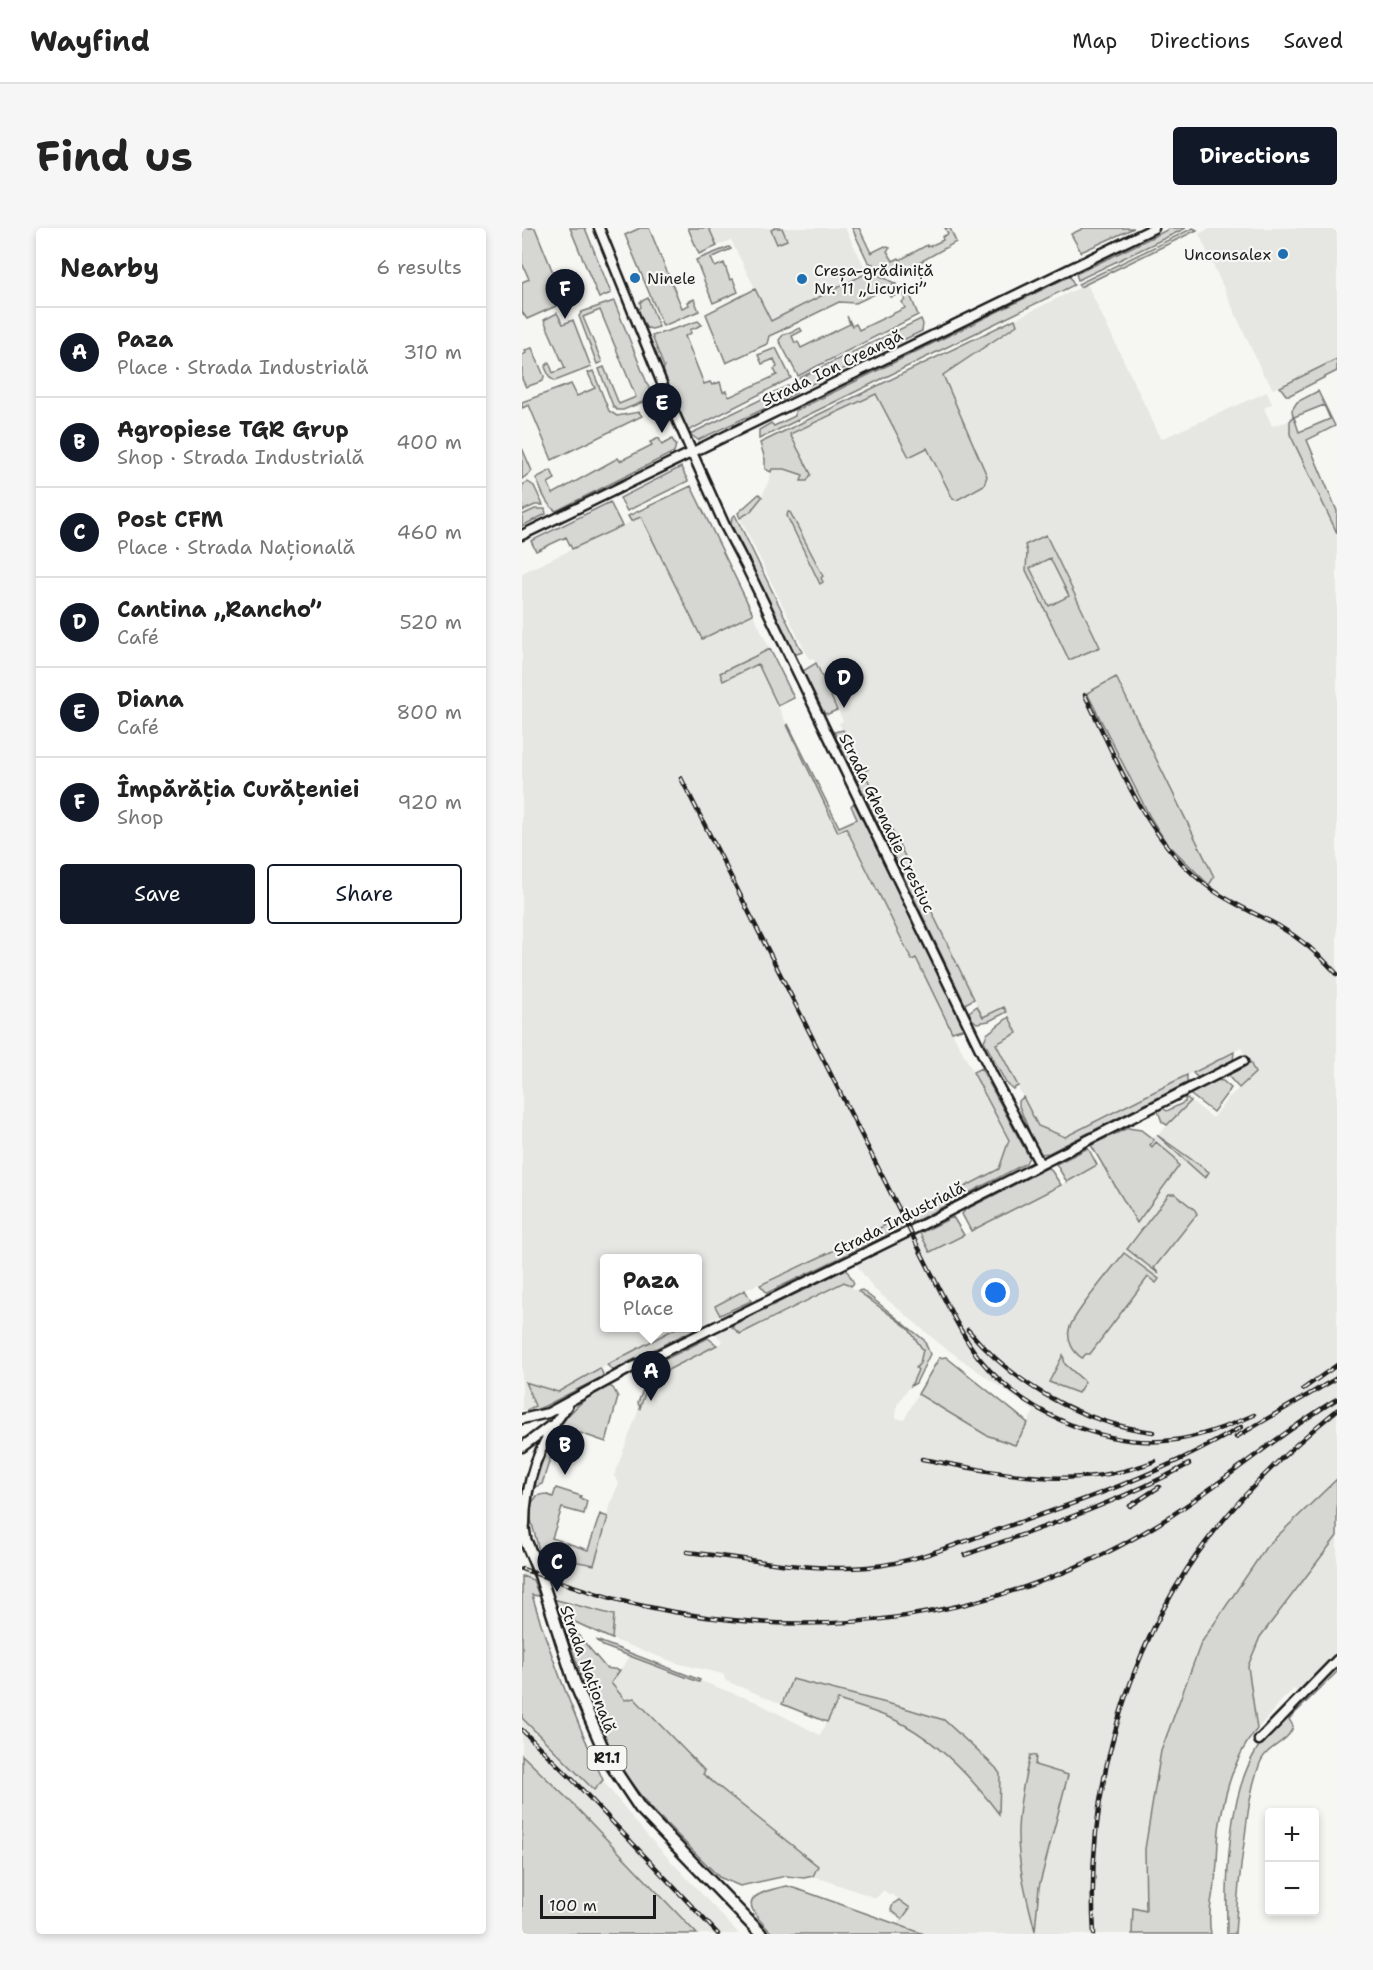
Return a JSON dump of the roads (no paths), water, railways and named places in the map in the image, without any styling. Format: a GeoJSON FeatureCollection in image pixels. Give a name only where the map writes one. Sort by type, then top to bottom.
{"type":"FeatureCollection","features":[{"type":"Feature","properties":{"kind":"main road","name":"Strada Națională"},"geometry":{"type":"LineString","coordinates":[[522,1517],[524,1535],[540,1575],[574,1681],[608,1760],[640,1808],[761,1934]]}},
{"type":"Feature","properties":{"kind":"street","name":"Strada Ghenadie Crestiuc"},"geometry":{"type":"LineString","coordinates":[[599,228],[663,387],[725,526],[994,1078],[1040,1164]]}},
{"type":"Feature","properties":{"kind":"street","name":"Strada Ion Creangă"},"geometry":{"type":"LineString","coordinates":[[522,535],[1154,228]]}},
{"type":"Feature","properties":{"kind":"street","name":"Strada Industrială"},"geometry":{"type":"LineString","coordinates":[[522,1419],[548,1413],[569,1403],[627,1370],[910,1231],[1243,1060]]}},
{"type":"Feature","properties":{"kind":"street","name":"Strada Industrială"},"geometry":{"type":"LineString","coordinates":[[524,1535],[525,1506],[530,1478],[553,1424],[569,1403]]}},
{"type":"Feature","properties":{"kind":"street","name":"Strada Industrială"},"geometry":{"type":"LineString","coordinates":[[522,1447],[553,1424]]}},
{"type":"Feature","properties":{"kind":"street"},"geometry":{"type":"LineString","coordinates":[[1259,1740],[1337,1660]]}},
{"type":"Feature","properties":{"kind":"railway"},"geometry":{"type":"LineString","coordinates":[[1085,695],[1136,800],[1168,848],[1210,888],[1294,935],[1337,974]]}},
{"type":"Feature","properties":{"kind":"railway"},"geometry":{"type":"LineString","coordinates":[[681,778],[952,1314],[979,1358],[997,1378],[1042,1410],[1093,1433],[1121,1439],[1175,1440],[1216,1430],[1254,1415]]}},
{"type":"Feature","properties":{"kind":"railway"},"geometry":{"type":"LineString","coordinates":[[968,1330],[1007,1368],[1051,1398],[1101,1420],[1153,1432]]}},
{"type":"Feature","properties":{"kind":"railway"},"geometry":{"type":"LineString","coordinates":[[1303,1389],[1337,1365]]}},
{"type":"Feature","properties":{"kind":"railway"},"geometry":{"type":"LineString","coordinates":[[1236,1437],[1337,1378]]}},
{"type":"Feature","properties":{"kind":"railway"},"geometry":{"type":"LineString","coordinates":[[522,1569],[639,1605],[706,1617],[773,1623],[839,1623],[905,1616],[970,1603],[1033,1584],[1095,1558],[1155,1526],[1337,1399]]}},
{"type":"Feature","properties":{"kind":"railway"},"geometry":{"type":"LineString","coordinates":[[1094,1934],[1095,1838],[1102,1791],[1125,1698],[1142,1653],[1187,1569],[1219,1525],[1275,1464],[1337,1410]]}},
{"type":"Feature","properties":{"kind":"railway"},"geometry":{"type":"LineString","coordinates":[[687,1552],[823,1568],[868,1567],[901,1562],[1058,1509],[1121,1485],[1182,1459],[1241,1427]]}},
{"type":"Feature","properties":{"kind":"railway"},"geometry":{"type":"LineString","coordinates":[[922,1459],[1010,1474],[1068,1478],[1097,1476],[1155,1461]]}},
{"type":"Feature","properties":{"kind":"railway"},"geometry":{"type":"LineString","coordinates":[[965,1555],[1107,1503],[1189,1464]]}},
{"type":"Feature","properties":{"kind":"railway"},"geometry":{"type":"LineString","coordinates":[[1130,1506],[1159,1487]]}},
{"type":"Feature","properties":{"kind":"railway"},"geometry":{"type":"LineString","coordinates":[[522,1730],[572,1779],[718,1934]]}},
{"type":"Feature","properties":{"kind":"place","name":"Unconsalex"},"geometry":{"type":"Point","coordinates":[1283,254]}},
{"type":"Feature","properties":{"kind":"place","name":"Ninele"},"geometry":{"type":"Point","coordinates":[635,278]}},
{"type":"Feature","properties":{"kind":"place","name":"Creșa-grădiniță Nr. 11 „Licurici”"},"geometry":{"type":"Point","coordinates":[802,279]}},
{"type":"Feature","properties":{"kind":"place","name":"Împărăția Curățeniei"},"geometry":{"type":"Point","coordinates":[565,319]}},
{"type":"Feature","properties":{"kind":"place","name":"Diana"},"geometry":{"type":"Point","coordinates":[662,433]}},
{"type":"Feature","properties":{"kind":"place","name":"Cantina „Rancho”"},"geometry":{"type":"Point","coordinates":[844,708]}},
{"type":"Feature","properties":{"kind":"place","name":"Paza"},"geometry":{"type":"Point","coordinates":[651,1401]}},
{"type":"Feature","properties":{"kind":"place","name":"Agropiese TGR Grup"},"geometry":{"type":"Point","coordinates":[565,1475]}},
{"type":"Feature","properties":{"kind":"place","name":"Post CFM"},"geometry":{"type":"Point","coordinates":[557,1592]}}]}
